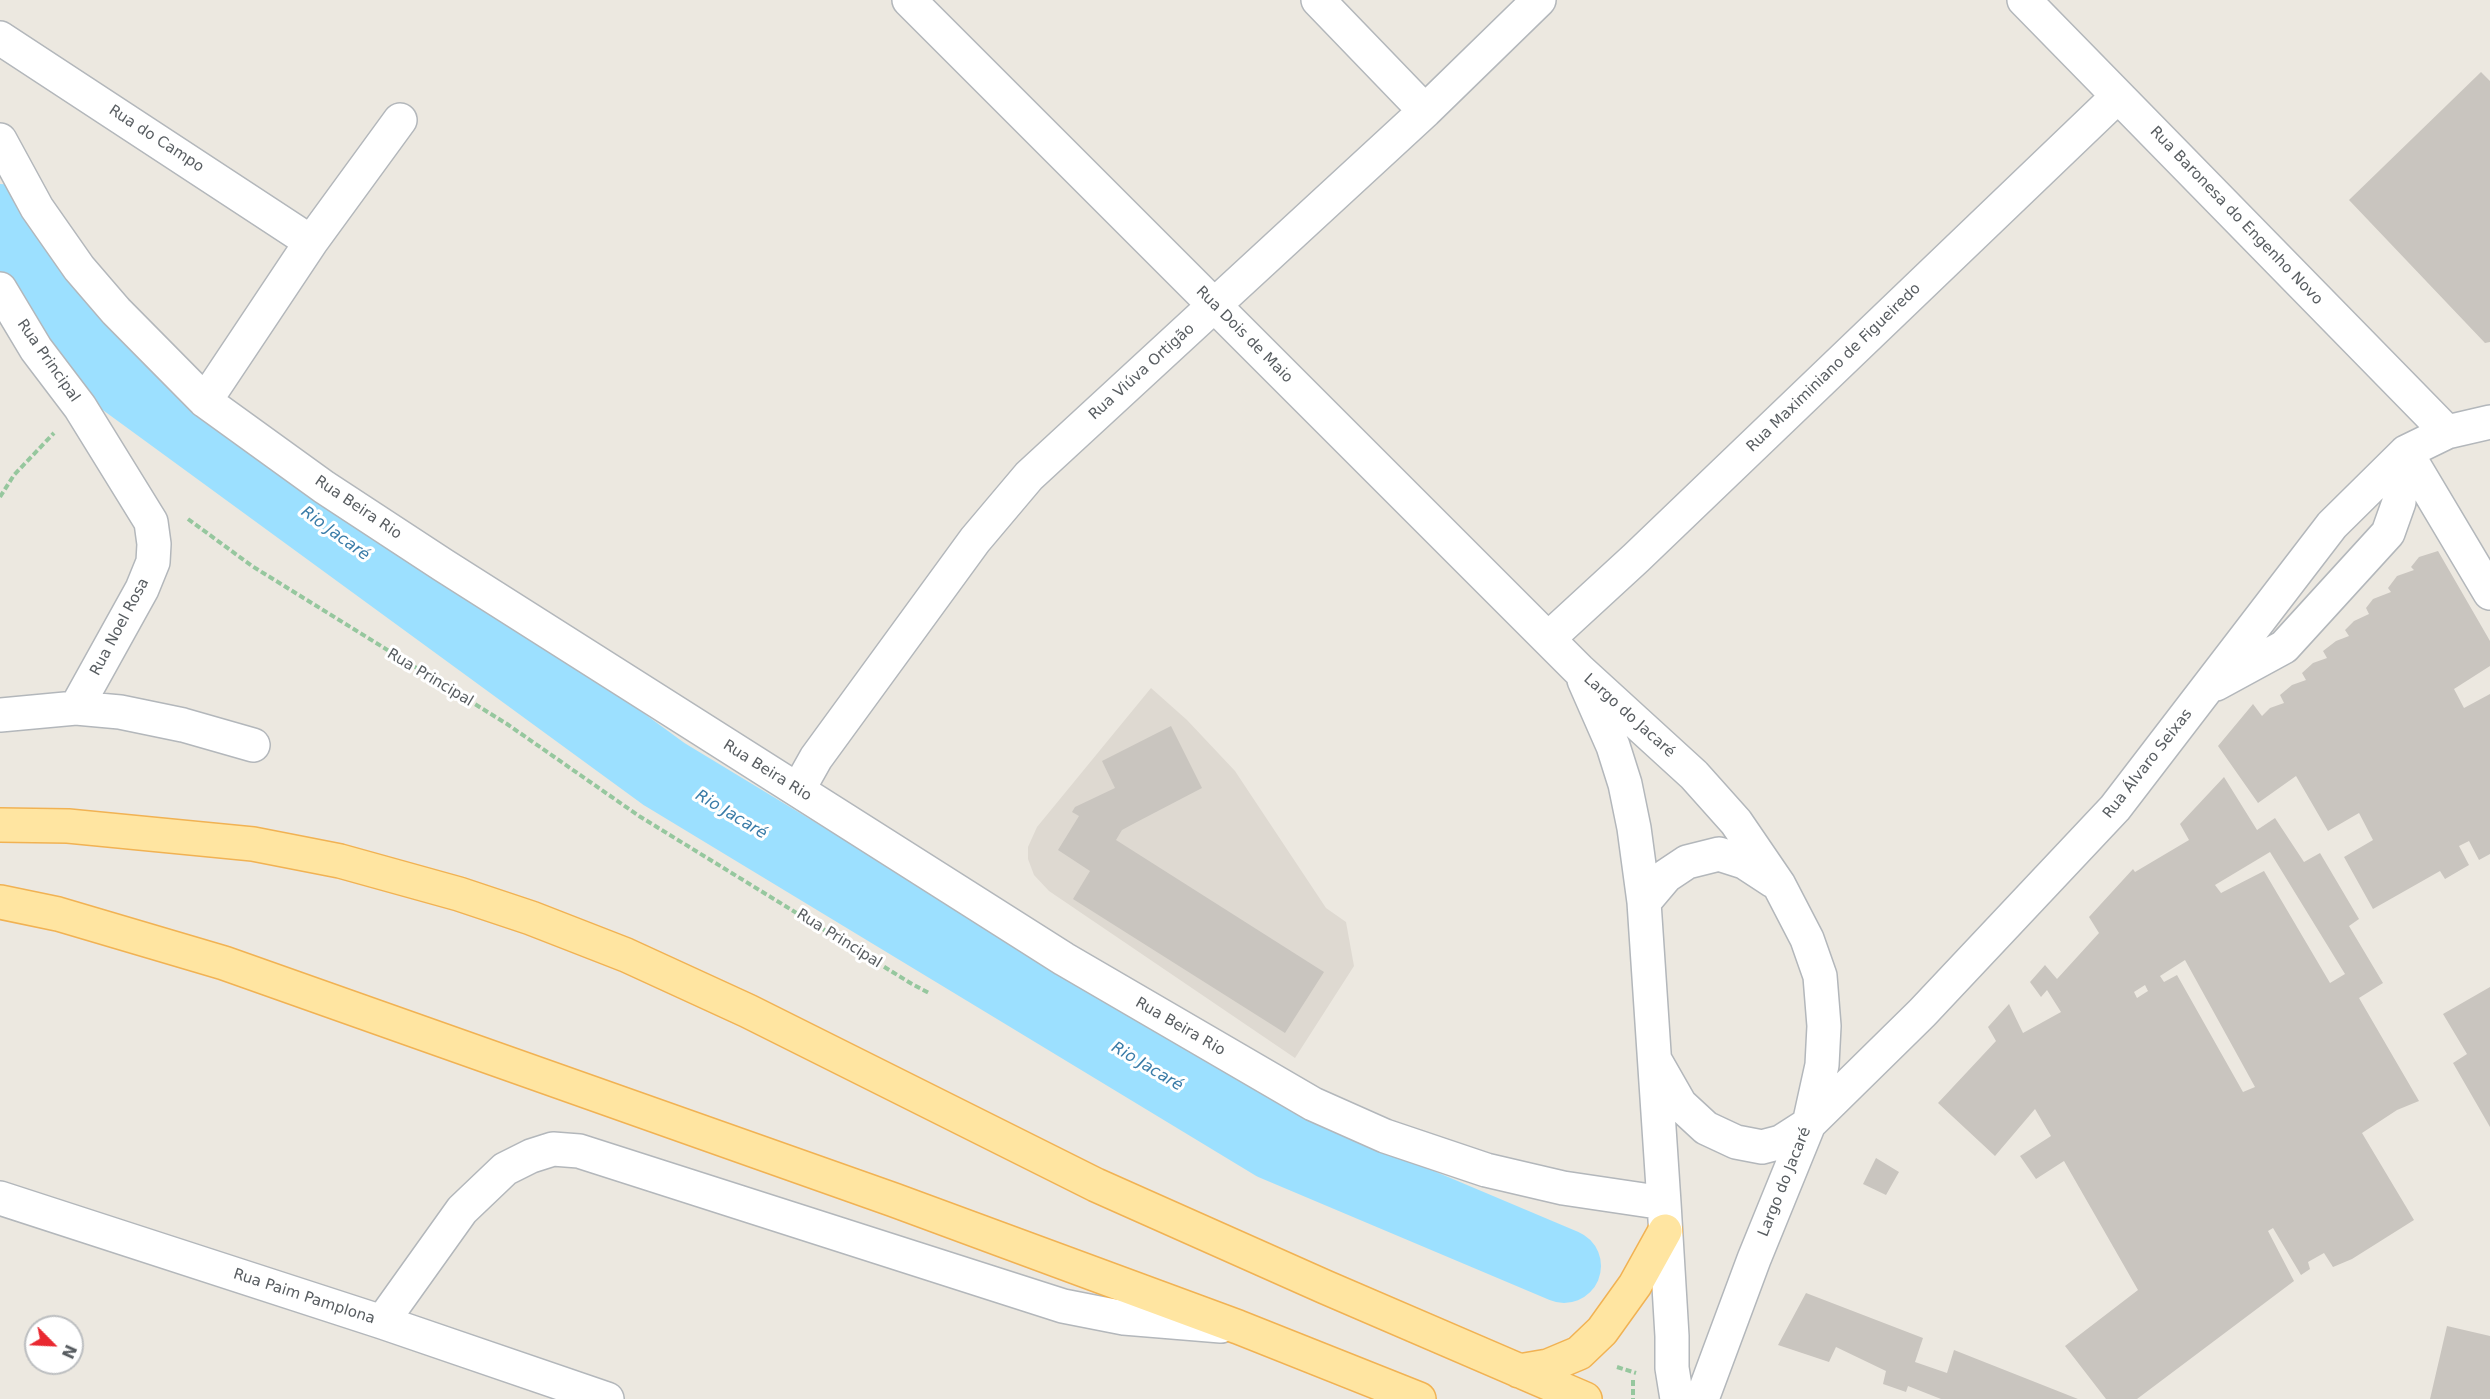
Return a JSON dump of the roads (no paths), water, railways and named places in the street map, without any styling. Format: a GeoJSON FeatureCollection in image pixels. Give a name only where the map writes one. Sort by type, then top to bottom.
{"type":"FeatureCollection","features":[{"type":"Feature","properties":{"kind":"main road"},"geometry":{"type":"LineString","coordinates":[[0,825],[68,826],[253,844],[340,861],[459,894],[531,918],[626,955],[748,1011],[1096,1185],[1324,1287],[1585,1399]]}},
{"type":"Feature","properties":{"kind":"main road"},"geometry":{"type":"LineString","coordinates":[[0,902],[58,914],[235,967],[894,1200],[1238,1327],[1419,1399]]}},
{"type":"Feature","properties":{"kind":"main road"},"geometry":{"type":"LineString","coordinates":[[1519,1371],[1548,1366],[1579,1353],[1602,1331],[1635,1285],[1665,1217]]}},
{"type":"Feature","properties":{"kind":"street","name":"Rua Dois de Maio"},"geometry":{"type":"LineString","coordinates":[[909,0],[1579,670]]}},
{"type":"Feature","properties":{"kind":"street"},"geometry":{"type":"LineString","coordinates":[[1318,0],[1425,111]]}},
{"type":"Feature","properties":{"kind":"street","name":"Rua Viúva Ortigão"},"geometry":{"type":"LineString","coordinates":[[798,790],[816,758],[975,540],[1029,476],[1425,111],[1539,0]]}},
{"type":"Feature","properties":{"kind":"street","name":"Rua Baronesa do Engenho Novo"},"geometry":{"type":"LineString","coordinates":[[2024,0],[2447,432]]}},
{"type":"Feature","properties":{"kind":"street","name":"Rua do Campo"},"geometry":{"type":"LineString","coordinates":[[0,38],[311,242]]}},
{"type":"Feature","properties":{"kind":"street","name":"Rua Maximiniano de Figueiredo"},"geometry":{"type":"LineString","coordinates":[[1549,638],[1636,558],[2118,96]]}},
{"type":"Feature","properties":{"kind":"street"},"geometry":{"type":"LineString","coordinates":[[205,401],[311,242],[400,120]]}},
{"type":"Feature","properties":{"kind":"street","name":"Rua Beira Rio"},"geometry":{"type":"LineString","coordinates":[[0,140],[37,208],[80,268],[116,311],[205,401],[324,487],[423,552],[1064,959],[1313,1104],[1385,1136],[1486,1170],[1563,1188],[1665,1217]]}},
{"type":"Feature","properties":{"kind":"street","name":"Rua Principal"},"geometry":{"type":"LineString","coordinates":[[0,289],[36,349],[80,407],[123,474]]}},
{"type":"Feature","properties":{"kind":"street","name":"Rua Álvaro Seixas"},"geometry":{"type":"LineString","coordinates":[[1809,1124],[1922,1013],[2115,808],[2332,525],[2401,458],[2447,432],[2490,422]]}},
{"type":"Feature","properties":{"kind":"street"},"geometry":{"type":"LineString","coordinates":[[2401,458],[2490,593]]}},
{"type":"Feature","properties":{"kind":"street"},"geometry":{"type":"LineString","coordinates":[[2207,689],[2284,647],[2388,533],[2399,502],[2401,458]]}},
{"type":"Feature","properties":{"kind":"street","name":"Rua Noel Rosa"},"geometry":{"type":"LineString","coordinates":[[76,708],[142,589],[153,562],[154,544],[151,522],[123,474]]}},
{"type":"Feature","properties":{"kind":"street","name":"Largo do Jacaré"},"geometry":{"type":"LineString","coordinates":[[1579,670],[1694,775],[1736,822],[1779,885],[1807,939],[1820,976],[1824,1026],[1822,1065],[1809,1124],[1754,1259],[1702,1399]]}},
{"type":"Feature","properties":{"kind":"street","name":"Largo do Jacaré"},"geometry":{"type":"LineString","coordinates":[[1579,670],[1613,746],[1625,784],[1634,828],[1644,902],[1656,1062],[1672,1368],[1677,1399]]}},
{"type":"Feature","properties":{"kind":"street"},"geometry":{"type":"LineString","coordinates":[[0,715],[76,708],[120,712],[183,725],[253,746]]}},
{"type":"Feature","properties":{"kind":"street"},"geometry":{"type":"LineString","coordinates":[[1644,902],[1666,876],[1687,862],[1719,854],[1744,862],[1779,885]]}},
{"type":"Feature","properties":{"kind":"street"},"geometry":{"type":"LineString","coordinates":[[1656,1062],[1680,1104],[1706,1128],[1736,1142],[1762,1148],[1781,1142],[1809,1124]]}},
{"type":"Feature","properties":{"kind":"street"},"geometry":{"type":"LineString","coordinates":[[382,1322],[462,1210],[506,1169],[531,1156],[553,1149],[579,1151],[1063,1306],[1124,1318],[1238,1327]]}},
{"type":"Feature","properties":{"kind":"street","name":"Rua Paim Pamplona"},"geometry":{"type":"LineString","coordinates":[[0,1198],[382,1322],[607,1399]]}},
{"type":"Feature","properties":{"kind":"waterway","name":"Rio Jacaré"},"geometry":{"type":"LineString","coordinates":[[0,221],[115,373],[664,774],[1275,1144],[1564,1266]]}}]}
